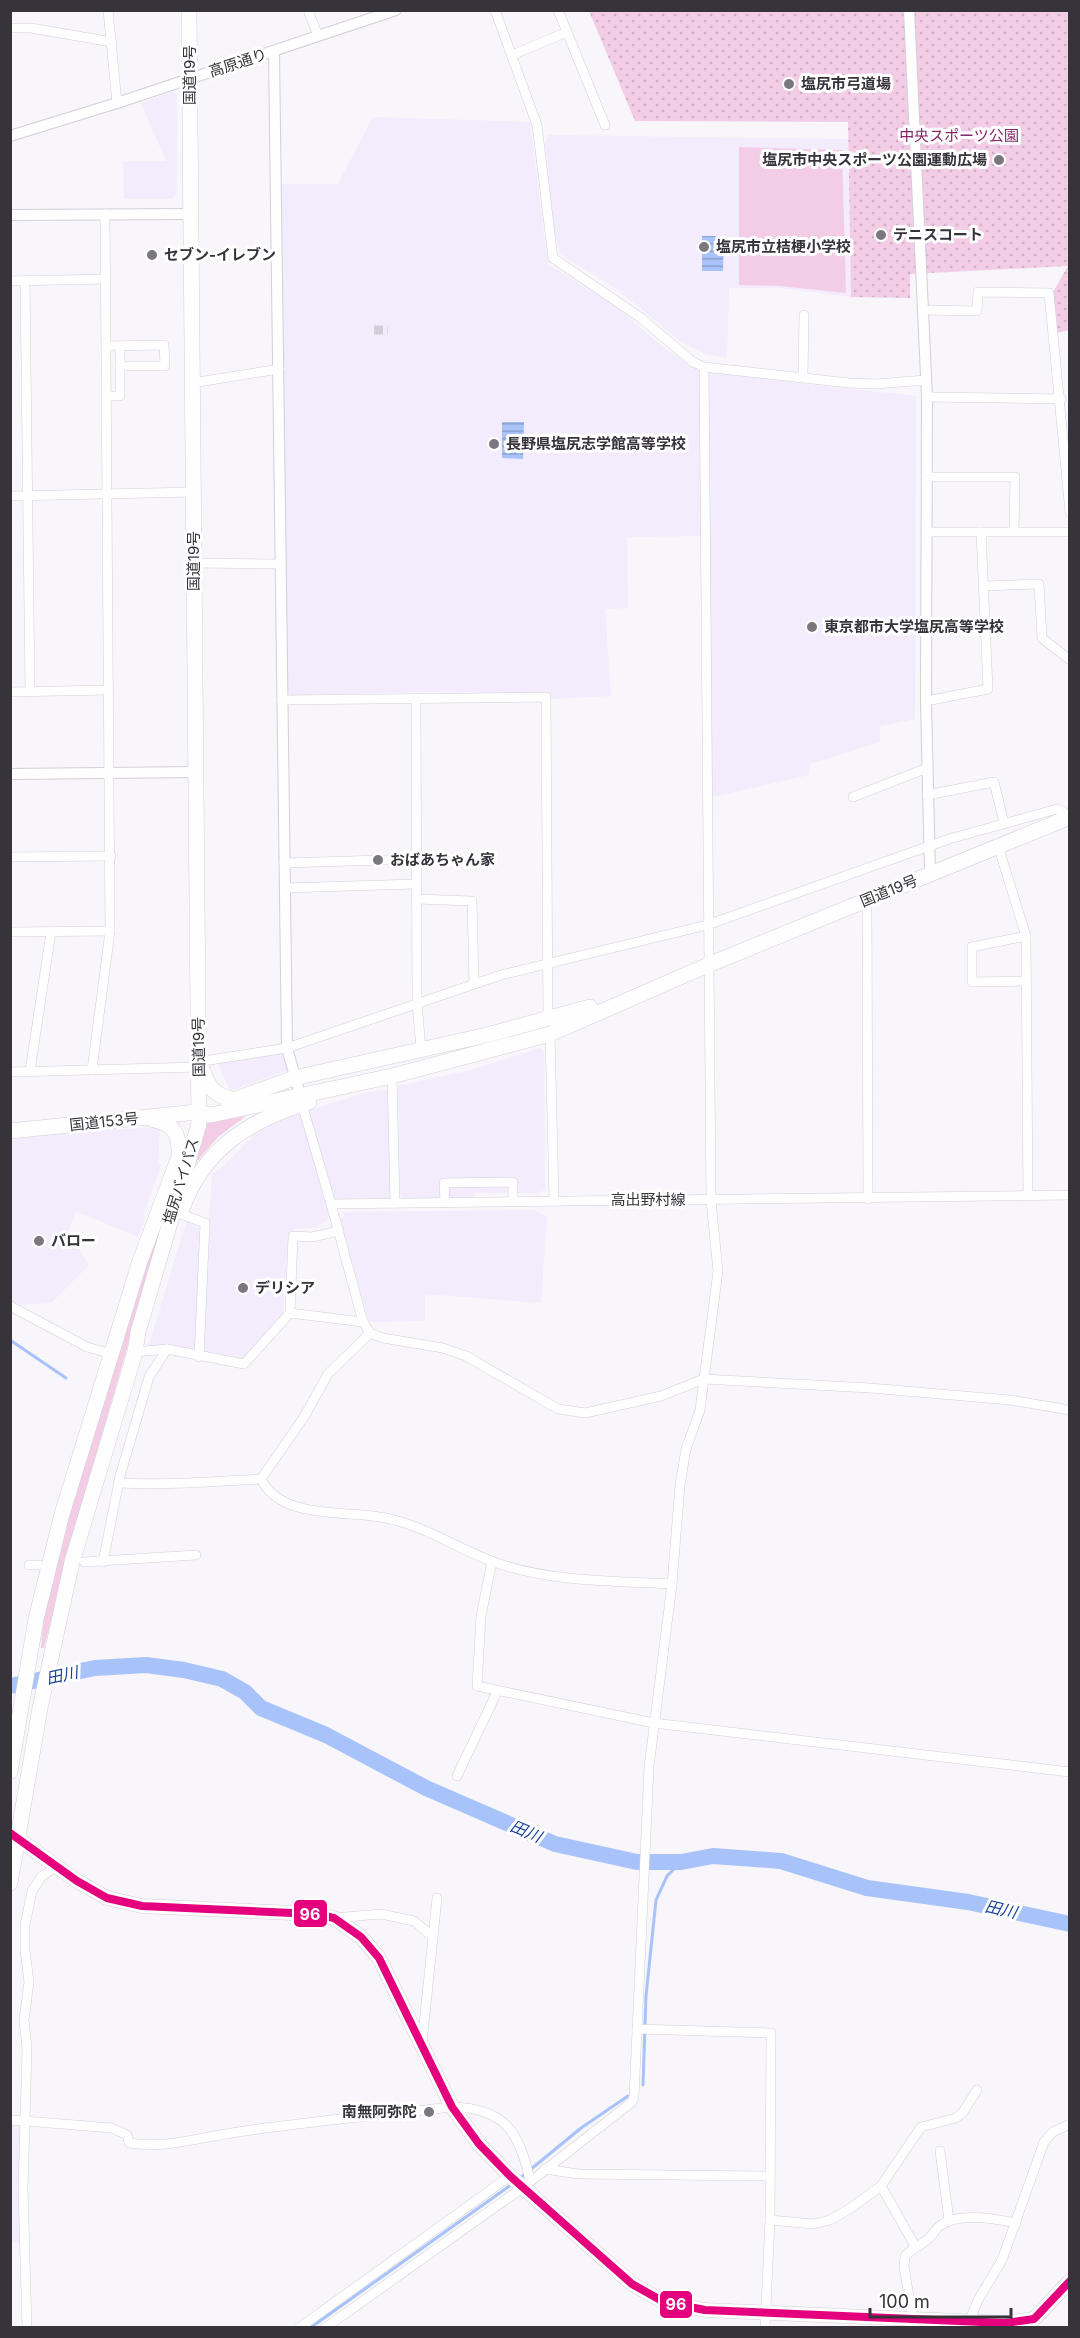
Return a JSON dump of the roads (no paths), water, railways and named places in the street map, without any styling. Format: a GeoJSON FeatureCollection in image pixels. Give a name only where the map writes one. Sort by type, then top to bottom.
{"type":"FeatureCollection","features":[{"type":"Feature","properties":{"kind":"highway","name":"国道19号"},"geometry":{"type":"LineString","coordinates":[[189,10],[196,772],[203,1062],[197,1112]]}},
{"type":"Feature","properties":{"kind":"highway","name":"国道19号"},"geometry":{"type":"LineString","coordinates":[[301,1099],[422,1068],[549,1027],[1069,818]]}},
{"type":"Feature","properties":{"kind":"highway","name":"国道19号"},"geometry":{"type":"LineString","coordinates":[[197,1112],[209,1106],[237,1100],[294,1078],[421,1049],[549,1027]]}},
{"type":"Feature","properties":{"kind":"highway"},"geometry":{"type":"LineString","coordinates":[[203,1062],[212,1091],[218,1096],[237,1100]]}},
{"type":"Feature","properties":{"kind":"highway"},"geometry":{"type":"LineString","coordinates":[[197,1112],[212,1115],[301,1099]]}},
{"type":"Feature","properties":{"kind":"highway"},"geometry":{"type":"LineString","coordinates":[[137,1344],[180,1214],[198,1176],[236,1135],[255,1122],[301,1099]]}},
{"type":"Feature","properties":{"kind":"highway","name":"国道153号"},"geometry":{"type":"LineString","coordinates":[[10,1131],[197,1112]]}},
{"type":"Feature","properties":{"kind":"highway","name":"塩尻バイパス"},"geometry":{"type":"LineString","coordinates":[[10,1772],[32,1643],[62,1514],[140,1261],[197,1112]]}},
{"type":"Feature","properties":{"kind":"highway","name":"塩尻バイパス"},"geometry":{"type":"LineString","coordinates":[[10,1883],[14,1835],[75,1552],[199,1124],[197,1112]]}},
{"type":"Feature","properties":{"kind":"highway"},"geometry":{"type":"LineString","coordinates":[[145,1117],[160,1120],[176,1132],[179,1140],[179,1156]]}},
{"type":"Feature","properties":{"kind":"main road"},"geometry":{"type":"LineString","coordinates":[[14,1835],[107,1898],[142,1906],[288,1911],[334,1918],[362,1937],[379,1958],[452,2107],[479,2144],[583,2243],[648,2295],[677,2306],[768,2313],[913,2320],[944,2325],[969,2322],[1036,2323],[1070,2281]]}},
{"type":"Feature","properties":{"kind":"street"},"geometry":{"type":"LineString","coordinates":[[108,10],[117,103]]}},
{"type":"Feature","properties":{"kind":"street"},"geometry":{"type":"LineString","coordinates":[[308,10],[318,36]]}},
{"type":"Feature","properties":{"kind":"street","name":"高原通り"},"geometry":{"type":"LineString","coordinates":[[10,136],[117,103],[396,10]]}},
{"type":"Feature","properties":{"kind":"street"},"geometry":{"type":"LineString","coordinates":[[495,10],[537,125],[553,258],[621,304],[693,362],[704,367],[876,384],[926,380]]}},
{"type":"Feature","properties":{"kind":"street"},"geometry":{"type":"LineString","coordinates":[[558,10],[605,125]]}},
{"type":"Feature","properties":{"kind":"street"},"geometry":{"type":"LineString","coordinates":[[909,10],[927,398],[926,701],[930,874]]}},
{"type":"Feature","properties":{"kind":"street"},"geometry":{"type":"LineString","coordinates":[[10,28],[31,28],[112,42]]}},
{"type":"Feature","properties":{"kind":"street"},"geometry":{"type":"LineString","coordinates":[[512,55],[567,32]]}},
{"type":"Feature","properties":{"kind":"street"},"geometry":{"type":"LineString","coordinates":[[274,51],[286,1048],[363,1322],[370,1333],[383,1338],[442,1348],[466,1356],[558,1408],[585,1413],[661,1396],[704,1379],[870,1388],[1010,1400],[1070,1410]]}},
{"type":"Feature","properties":{"kind":"street"},"geometry":{"type":"LineString","coordinates":[[92,1070],[110,931],[111,773],[105,214]]}},
{"type":"Feature","properties":{"kind":"street"},"geometry":{"type":"LineString","coordinates":[[10,215],[191,214]]}},
{"type":"Feature","properties":{"kind":"street"},"geometry":{"type":"LineString","coordinates":[[10,281],[105,279]]}},
{"type":"Feature","properties":{"kind":"street"},"geometry":{"type":"LineString","coordinates":[[25,281],[30,692]]}},
{"type":"Feature","properties":{"kind":"street"},"geometry":{"type":"LineString","coordinates":[[923,310],[977,310],[978,292],[1049,293],[1061,399],[1067,428],[1070,512]]}},
{"type":"Feature","properties":{"kind":"street"},"geometry":{"type":"LineString","coordinates":[[802,377],[804,315]]}},
{"type":"Feature","properties":{"kind":"street"},"geometry":{"type":"LineString","coordinates":[[106,346],[164,345],[165,366],[120,366]]}},
{"type":"Feature","properties":{"kind":"street"},"geometry":{"type":"LineString","coordinates":[[106,396],[120,396],[120,346]]}},
{"type":"Feature","properties":{"kind":"street"},"geometry":{"type":"LineString","coordinates":[[299,2328],[520,2181],[545,2169],[632,2102],[642,2029],[644,1837],[654,1724],[686,1449],[700,1410],[718,1271],[711,1200],[704,367]]}},
{"type":"Feature","properties":{"kind":"street"},"geometry":{"type":"LineString","coordinates":[[192,383],[279,369]]}},
{"type":"Feature","properties":{"kind":"street"},"geometry":{"type":"LineString","coordinates":[[927,398],[1061,399]]}},
{"type":"Feature","properties":{"kind":"street"},"geometry":{"type":"LineString","coordinates":[[926,477],[1015,477],[1014,531]]}},
{"type":"Feature","properties":{"kind":"street"},"geometry":{"type":"LineString","coordinates":[[10,496],[194,492]]}},
{"type":"Feature","properties":{"kind":"street"},"geometry":{"type":"LineString","coordinates":[[927,532],[1070,532]]}},
{"type":"Feature","properties":{"kind":"street"},"geometry":{"type":"LineString","coordinates":[[926,701],[988,689],[981,532]]}},
{"type":"Feature","properties":{"kind":"street"},"geometry":{"type":"LineString","coordinates":[[194,562],[279,564]]}},
{"type":"Feature","properties":{"kind":"street"},"geometry":{"type":"LineString","coordinates":[[985,586],[1039,584],[1042,638],[1070,660]]}},
{"type":"Feature","properties":{"kind":"street"},"geometry":{"type":"LineString","coordinates":[[10,692],[109,690]]}},
{"type":"Feature","properties":{"kind":"street"},"geometry":{"type":"LineString","coordinates":[[282,700],[546,696],[549,1027],[554,1200]]}},
{"type":"Feature","properties":{"kind":"street"},"geometry":{"type":"LineString","coordinates":[[416,698],[415,884],[417,1003],[422,1068]]}},
{"type":"Feature","properties":{"kind":"street"},"geometry":{"type":"LineString","coordinates":[[853,797],[927,768]]}},
{"type":"Feature","properties":{"kind":"street"},"geometry":{"type":"LineString","coordinates":[[10,774],[196,772]]}},
{"type":"Feature","properties":{"kind":"street"},"geometry":{"type":"LineString","coordinates":[[927,795],[994,782],[1004,823]]}},
{"type":"Feature","properties":{"kind":"street"},"geometry":{"type":"LineString","coordinates":[[10,1071],[92,1070],[203,1062],[286,1048],[474,984],[549,963],[707,925],[928,847],[1004,823],[1057,809],[1069,818]]}},
{"type":"Feature","properties":{"kind":"street"},"geometry":{"type":"LineString","coordinates":[[998,846],[1026,936],[1028,1196]]}},
{"type":"Feature","properties":{"kind":"street"},"geometry":{"type":"LineString","coordinates":[[10,857],[111,856]]}},
{"type":"Feature","properties":{"kind":"street"},"geometry":{"type":"LineString","coordinates":[[284,864],[415,859]]}},
{"type":"Feature","properties":{"kind":"street"},"geometry":{"type":"LineString","coordinates":[[285,888],[415,884]]}},
{"type":"Feature","properties":{"kind":"street"},"geometry":{"type":"LineString","coordinates":[[416,899],[472,901],[474,984]]}},
{"type":"Feature","properties":{"kind":"street"},"geometry":{"type":"LineString","coordinates":[[864,901],[867,910],[868,958],[868,1199]]}},
{"type":"Feature","properties":{"kind":"street"},"geometry":{"type":"LineString","coordinates":[[10,932],[110,931]]}},
{"type":"Feature","properties":{"kind":"street"},"geometry":{"type":"LineString","coordinates":[[30,1071],[51,932]]}},
{"type":"Feature","properties":{"kind":"street"},"geometry":{"type":"LineString","coordinates":[[1026,936],[972,947],[972,982],[1026,981]]}},
{"type":"Feature","properties":{"kind":"street"},"geometry":{"type":"LineString","coordinates":[[389,1056],[392,1076],[395,1203]]}},
{"type":"Feature","properties":{"kind":"street"},"geometry":{"type":"LineString","coordinates":[[445,1203],[444,1183],[513,1182],[513,1201]]}},
{"type":"Feature","properties":{"kind":"street","name":"高出野村線"},"geometry":{"type":"LineString","coordinates":[[331,1204],[1070,1195]]}},
{"type":"Feature","properties":{"kind":"street"},"geometry":{"type":"LineString","coordinates":[[180,1214],[205,1223],[199,1357]]}},
{"type":"Feature","properties":{"kind":"street"},"geometry":{"type":"LineString","coordinates":[[137,1344],[244,1364],[290,1313],[293,1236],[312,1237],[339,1231]]}},
{"type":"Feature","properties":{"kind":"street"},"geometry":{"type":"LineString","coordinates":[[10,1306],[87,1347],[112,1354]]}},
{"type":"Feature","properties":{"kind":"street"},"geometry":{"type":"LineString","coordinates":[[290,1313],[363,1322]]}},
{"type":"Feature","properties":{"kind":"street"},"geometry":{"type":"LineString","coordinates":[[261,1479],[304,1417],[328,1374],[370,1333]]}},
{"type":"Feature","properties":{"kind":"street"},"geometry":{"type":"LineString","coordinates":[[103,1562],[118,1483],[149,1377],[167,1349]]}},
{"type":"Feature","properties":{"kind":"street"},"geometry":{"type":"LineString","coordinates":[[261,1479],[265,1488],[286,1503],[321,1512],[388,1518],[418,1527],[492,1561],[549,1576],[672,1584]]}},
{"type":"Feature","properties":{"kind":"street"},"geometry":{"type":"LineString","coordinates":[[118,1483],[174,1485],[261,1479]]}},
{"type":"Feature","properties":{"kind":"street"},"geometry":{"type":"LineString","coordinates":[[84,1562],[196,1555]]}},
{"type":"Feature","properties":{"kind":"street"},"geometry":{"type":"LineString","coordinates":[[492,1561],[481,1616],[477,1686],[654,1724],[1070,1772]]}},
{"type":"Feature","properties":{"kind":"street"},"geometry":{"type":"LineString","coordinates":[[457,1776],[497,1692]]}},
{"type":"Feature","properties":{"kind":"street"},"geometry":{"type":"LineString","coordinates":[[27,2328],[23,2189],[27,2048],[24,2020],[29,1982],[25,1925],[32,1891],[42,1876],[58,1866]]}},
{"type":"Feature","properties":{"kind":"street"},"geometry":{"type":"LineString","coordinates":[[422,2043],[436,1898]]}},
{"type":"Feature","properties":{"kind":"street"},"geometry":{"type":"LineString","coordinates":[[334,1918],[381,1914],[414,1921],[433,1937]]}},
{"type":"Feature","properties":{"kind":"street"},"geometry":{"type":"LineString","coordinates":[[642,2029],[771,2033],[770,2220],[768,2313],[765,2328]]}},
{"type":"Feature","properties":{"kind":"street"},"geometry":{"type":"LineString","coordinates":[[770,2220],[814,2224],[831,2220],[880,2186],[921,2127],[956,2118],[977,2090]]}},
{"type":"Feature","properties":{"kind":"street"},"geometry":{"type":"LineString","coordinates":[[10,2120],[112,2128],[126,2134],[129,2143],[151,2146],[169,2146],[238,2132],[452,2107],[469,2107],[503,2120],[520,2143],[527,2166],[520,2181],[326,2327]]}},
{"type":"Feature","properties":{"kind":"street"},"geometry":{"type":"LineString","coordinates":[[969,2322],[978,2300],[1002,2260],[1029,2178],[1044,2142],[1053,2132],[1070,2124]]}},
{"type":"Feature","properties":{"kind":"street"},"geometry":{"type":"LineString","coordinates":[[940,2151],[949,2222]]}},
{"type":"Feature","properties":{"kind":"street"},"geometry":{"type":"LineString","coordinates":[[545,2169],[578,2174],[770,2176]]}},
{"type":"Feature","properties":{"kind":"street"},"geometry":{"type":"LineString","coordinates":[[880,2186],[915,2246]]}},
{"type":"Feature","properties":{"kind":"street"},"geometry":{"type":"LineString","coordinates":[[913,2320],[904,2267],[905,2256],[915,2246],[927,2240],[940,2226],[949,2222],[981,2218],[1016,2223]]}},
{"type":"Feature","properties":{"kind":"water"},"geometry":{"type":"Polygon","coordinates":[[[702,236],[724,236],[723,271],[702,271],[702,236]]]}},
{"type":"Feature","properties":{"kind":"water"},"geometry":{"type":"Polygon","coordinates":[[[502,422],[524,422],[523,459],[502,458],[502,422]]]}},
{"type":"Feature","properties":{"kind":"waterway"},"geometry":{"type":"LineString","coordinates":[[10,1340],[66,1378]]}},
{"type":"Feature","properties":{"kind":"waterway","name":"田川"},"geometry":{"type":"LineString","coordinates":[[10,1686],[95,1668],[146,1665],[184,1670],[222,1679],[245,1692],[261,1708],[326,1735],[426,1788],[555,1844],[637,1862],[681,1862],[713,1856],[781,1861],[867,1888],[968,1902],[1070,1924]]}},
{"type":"Feature","properties":{"kind":"waterway"},"geometry":{"type":"LineString","coordinates":[[643,2085],[646,1996],[656,1900],[667,1876],[681,1862]]}},
{"type":"Feature","properties":{"kind":"waterway"},"geometry":{"type":"LineString","coordinates":[[519,2179],[581,2128],[628,2096]]}},
{"type":"Feature","properties":{"kind":"waterway"},"geometry":{"type":"LineString","coordinates":[[310,2328],[511,2185]]}},
{"type":"Feature","properties":{"kind":"tunnel"},"geometry":{"type":"LineString","coordinates":[[374,330],[388,330]]}},
{"type":"Feature","properties":{"kind":"place","name":"塩尻市弓道場"},"geometry":{"type":"Point","coordinates":[789,84]}},
{"type":"Feature","properties":{"kind":"place","name":"塩尻市中央スポーツ公園運動広場"},"geometry":{"type":"Point","coordinates":[999,160]}},
{"type":"Feature","properties":{"kind":"place","name":"テニスコート"},"geometry":{"type":"Point","coordinates":[881,235]}},
{"type":"Feature","properties":{"kind":"place","name":"塩尻市立桔梗小学校"},"geometry":{"type":"Point","coordinates":[704,247]}},
{"type":"Feature","properties":{"kind":"place","name":"セブン-イレブン"},"geometry":{"type":"Point","coordinates":[152,255]}},
{"type":"Feature","properties":{"kind":"place","name":"長野県塩尻志学館高等学校"},"geometry":{"type":"Point","coordinates":[494,444]}},
{"type":"Feature","properties":{"kind":"place","name":"東京都市大学塩尻高等学校"},"geometry":{"type":"Point","coordinates":[812,627]}},
{"type":"Feature","properties":{"kind":"place","name":"おばあちゃん家"},"geometry":{"type":"Point","coordinates":[378,860]}},
{"type":"Feature","properties":{"kind":"place","name":"バロー"},"geometry":{"type":"Point","coordinates":[39,1241]}},
{"type":"Feature","properties":{"kind":"place","name":"デリシア"},"geometry":{"type":"Point","coordinates":[243,1288]}},
{"type":"Feature","properties":{"kind":"place","name":"南無阿弥陀"},"geometry":{"type":"Point","coordinates":[429,2112]}},
{"type":"Feature","properties":{"kind":"park label","name":"中央スポーツ公園"},"geometry":{"type":"Point","coordinates":[959,136]}}]}
